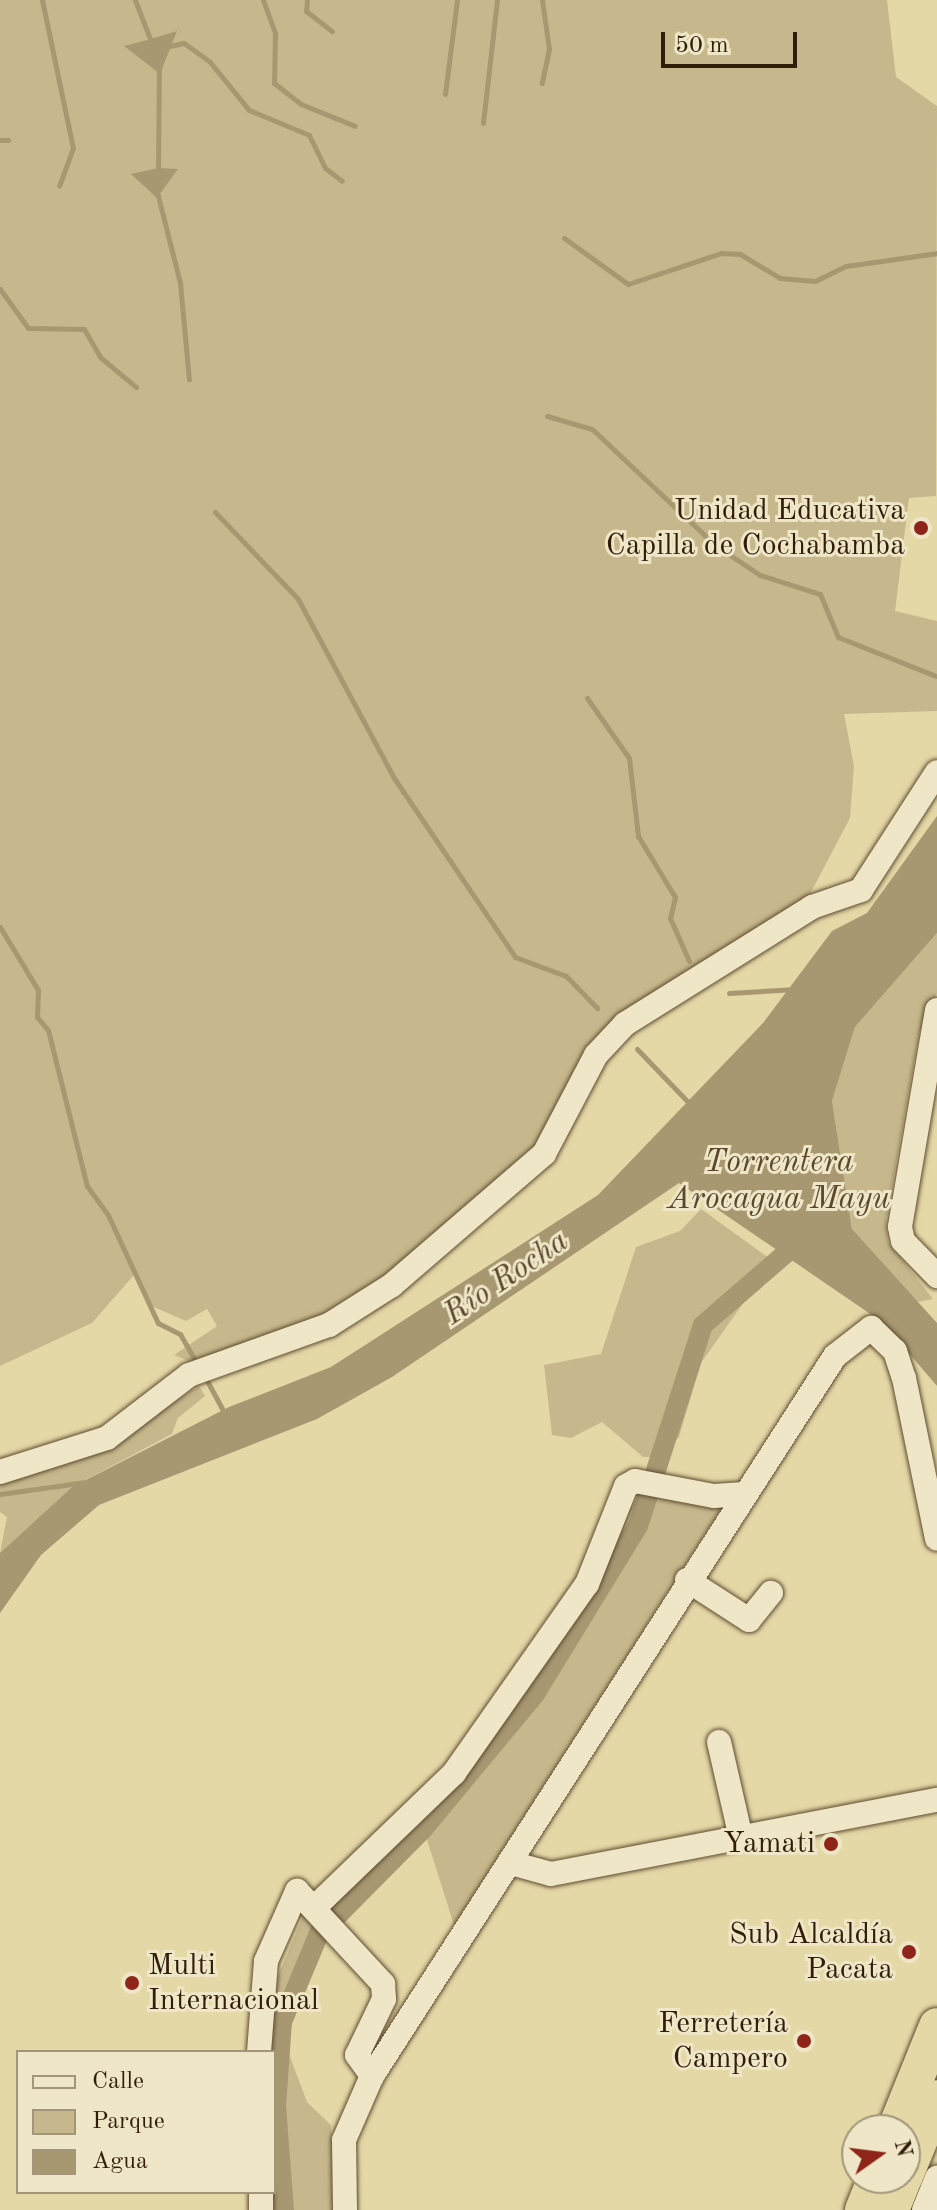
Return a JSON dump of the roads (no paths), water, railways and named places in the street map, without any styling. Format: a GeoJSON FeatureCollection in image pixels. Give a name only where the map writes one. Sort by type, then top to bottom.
{"type":"FeatureCollection","features":[{"type":"Feature","properties":{"kind":"highway"},"geometry":{"type":"LineString","coordinates":[[901,2114],[937,2026]]}},
{"type":"Feature","properties":{"kind":"highway"},"geometry":{"type":"LineString","coordinates":[[921,2138],[937,2098]]}},
{"type":"Feature","properties":{"kind":"street"},"geometry":{"type":"LineString","coordinates":[[0,1472],[107,1438],[189,1375],[329,1325],[392,1285],[544,1154],[596,1055],[625,1024],[812,907],[861,890],[937,772]]}},
{"type":"Feature","properties":{"kind":"street"},"geometry":{"type":"LineString","coordinates":[[937,1010],[900,1227],[903,1241],[937,1276]]}},
{"type":"Feature","properties":{"kind":"street"},"geometry":{"type":"LineString","coordinates":[[345,2210],[344,2140],[372,2076],[511,1863],[687,1580],[835,1356],[871,1328],[895,1351],[904,1378],[936,1528]]}},
{"type":"Feature","properties":{"kind":"street"},"geometry":{"type":"LineString","coordinates":[[317,1905],[454,1773],[587,1584],[626,1486],[635,1481],[714,1496],[744,1494]]}},
{"type":"Feature","properties":{"kind":"street"},"geometry":{"type":"LineString","coordinates":[[687,1580],[749,1620],[771,1593]]}},
{"type":"Feature","properties":{"kind":"street"},"geometry":{"type":"LineString","coordinates":[[719,1742],[740,1834]]}},
{"type":"Feature","properties":{"kind":"street"},"geometry":{"type":"LineString","coordinates":[[511,1863],[551,1874],[740,1834],[937,1800]]}},
{"type":"Feature","properties":{"kind":"street"},"geometry":{"type":"LineString","coordinates":[[259,2050],[259,1997],[278,1930],[297,1891],[317,1905],[383,1984],[384,1999],[357,2055],[372,2076]]}},
{"type":"Feature","properties":{"kind":"street"},"geometry":{"type":"LineString","coordinates":[[924,2210],[937,2177]]}},
{"type":"Feature","properties":{"kind":"water"},"geometry":{"type":"Polygon","coordinates":[[[177,31],[160,74],[124,46],[151,39],[177,31]]]}},
{"type":"Feature","properties":{"kind":"water"},"geometry":{"type":"Polygon","coordinates":[[[158,168],[178,169],[157,198],[131,174],[158,168]]]}},
{"type":"Feature","properties":{"kind":"water","name":"Río Rocha"},"geometry":{"type":"Polygon","coordinates":[[[937,816],[937,933],[855,1027],[832,1101],[852,1229],[937,1323],[937,1386],[882,1322],[679,1183],[392,1377],[317,1419],[99,1505],[41,1555],[0,1613],[0,1553],[72,1487],[229,1407],[331,1367],[598,1195],[763,1023],[832,931],[867,913],[937,816]]]}},
{"type":"Feature","properties":{"kind":"waterway"},"geometry":{"type":"LineString","coordinates":[[42,0],[73,148],[59,186]]}},
{"type":"Feature","properties":{"kind":"waterway"},"geometry":{"type":"LineString","coordinates":[[135,0],[152,44]]}},
{"type":"Feature","properties":{"kind":"waterway"},"geometry":{"type":"LineString","coordinates":[[263,0],[275,33],[274,83],[301,104],[355,126]]}},
{"type":"Feature","properties":{"kind":"waterway"},"geometry":{"type":"LineString","coordinates":[[307,0],[306,11],[332,31]]}},
{"type":"Feature","properties":{"kind":"waterway"},"geometry":{"type":"LineString","coordinates":[[445,94],[457,0]]}},
{"type":"Feature","properties":{"kind":"waterway"},"geometry":{"type":"LineString","coordinates":[[483,123],[497,0]]}},
{"type":"Feature","properties":{"kind":"waterway"},"geometry":{"type":"LineString","coordinates":[[542,0],[549,49],[542,83]]}},
{"type":"Feature","properties":{"kind":"waterway"},"geometry":{"type":"LineString","coordinates":[[165,47],[184,43],[210,62],[249,110],[309,135],[325,168],[342,181]]}},
{"type":"Feature","properties":{"kind":"waterway"},"geometry":{"type":"LineString","coordinates":[[158,174],[159,69]]}},
{"type":"Feature","properties":{"kind":"waterway"},"geometry":{"type":"LineString","coordinates":[[0,140],[8,140]]}},
{"type":"Feature","properties":{"kind":"waterway"},"geometry":{"type":"LineString","coordinates":[[157,192],[180,283],[189,380]]}},
{"type":"Feature","properties":{"kind":"waterway"},"geometry":{"type":"LineString","coordinates":[[564,238],[628,284],[721,253],[740,254],[780,278],[815,281],[846,266],[937,253]]}},
{"type":"Feature","properties":{"kind":"waterway"},"geometry":{"type":"LineString","coordinates":[[0,289],[28,328],[84,329],[100,357],[136,387]]}},
{"type":"Feature","properties":{"kind":"waterway"},"geometry":{"type":"LineString","coordinates":[[547,416],[592,429],[715,545],[760,575],[820,594],[838,637],[936,676]]}},
{"type":"Feature","properties":{"kind":"waterway"},"geometry":{"type":"LineString","coordinates":[[215,512],[298,599],[394,778],[515,957],[566,976],[597,1008]]}},
{"type":"Feature","properties":{"kind":"waterway"},"geometry":{"type":"LineString","coordinates":[[587,698],[629,758],[638,836],[675,897],[670,918],[689,961]]}},
{"type":"Feature","properties":{"kind":"waterway"},"geometry":{"type":"LineString","coordinates":[[0,927],[38,990],[37,1017],[48,1030],[87,1186],[108,1215],[158,1323],[180,1334],[198,1365]]}},
{"type":"Feature","properties":{"kind":"waterway"},"geometry":{"type":"LineString","coordinates":[[729,993],[796,989]]}},
{"type":"Feature","properties":{"kind":"waterway"},"geometry":{"type":"LineString","coordinates":[[637,1049],[689,1103]]}},
{"type":"Feature","properties":{"kind":"waterway"},"geometry":{"type":"LineString","coordinates":[[338,1915],[423,1829],[535,1694],[638,1526],[703,1325],[800,1241]]}},
{"type":"Feature","properties":{"kind":"waterway"},"geometry":{"type":"LineString","coordinates":[[205,1377],[225,1414]]}},
{"type":"Feature","properties":{"kind":"waterway"},"geometry":{"type":"LineString","coordinates":[[0,1494],[86,1482]]}},
{"type":"Feature","properties":{"kind":"waterway"},"geometry":{"type":"LineString","coordinates":[[284,2210],[276,2107],[282,2022],[320,1931]]}},
{"type":"Feature","properties":{"kind":"place","name":"Unidad Educativa Capilla de Cochabamba"},"geometry":{"type":"Point","coordinates":[921,528]}},
{"type":"Feature","properties":{"kind":"place","name":"Yamati"},"geometry":{"type":"Point","coordinates":[831,1844]}},
{"type":"Feature","properties":{"kind":"place","name":"Sub Alcaldía Pacata"},"geometry":{"type":"Point","coordinates":[909,1952]}},
{"type":"Feature","properties":{"kind":"place","name":"Multi Internacional"},"geometry":{"type":"Point","coordinates":[132,1983]}},
{"type":"Feature","properties":{"kind":"place","name":"Ferretería Campero"},"geometry":{"type":"Point","coordinates":[804,2041]}},
{"type":"Feature","properties":{"kind":"water label","name":"Torrentera Arocagua Mayu"},"geometry":{"type":"Point","coordinates":[779,1182]}}]}
